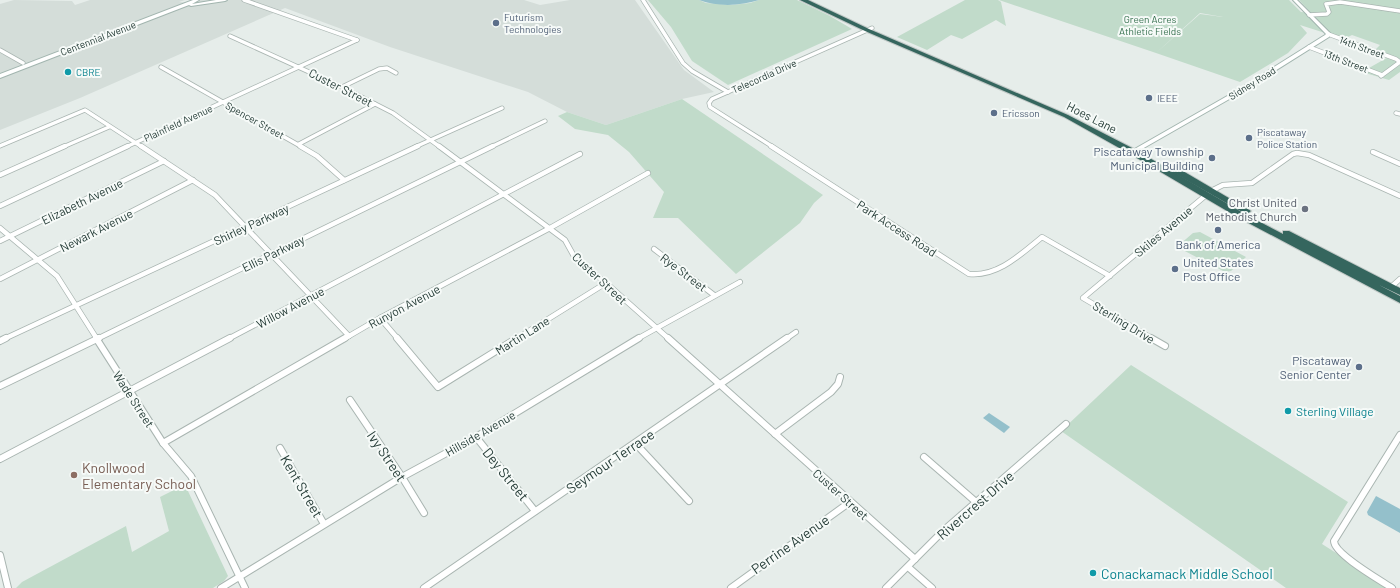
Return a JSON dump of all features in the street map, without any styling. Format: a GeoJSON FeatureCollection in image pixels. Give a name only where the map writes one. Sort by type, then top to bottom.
{"type":"FeatureCollection","features":[{"type":"Feature","properties":{"kind":"highway","name":"Hoes Lane"},"geometry":{"type":"LineString","coordinates":[[803,0],[1066,116],[1136,151],[1400,300]]}},
{"type":"Feature","properties":{"kind":"highway","name":"Hoes Lane"},"geometry":{"type":"LineString","coordinates":[[813,0],[870,29]]}},
{"type":"Feature","properties":{"kind":"highway","name":"Hoes Lane"},"geometry":{"type":"LineString","coordinates":[[1208,193],[1400,292]]}},
{"type":"Feature","properties":{"kind":"main road","name":"Centennial Avenue"},"geometry":{"type":"LineString","coordinates":[[0,72],[188,0]]}},
{"type":"Feature","properties":{"kind":"main road","name":"Centennial Avenue"},"geometry":{"type":"LineString","coordinates":[[0,77],[6,78],[13,71],[197,0]]}},
{"type":"Feature","properties":{"kind":"main road"},"geometry":{"type":"LineString","coordinates":[[175,8],[225,0]]}},
{"type":"Feature","properties":{"kind":"main road"},"geometry":{"type":"LineString","coordinates":[[1294,0],[1328,34]]}},
{"type":"Feature","properties":{"kind":"main road","name":"Sidney Road"},"geometry":{"type":"LineString","coordinates":[[1136,151],[1238,92],[1325,38],[1328,34]]}},
{"type":"Feature","properties":{"kind":"street","name":"Plainfield Avenue"},"geometry":{"type":"LineString","coordinates":[[0,206],[357,40],[244,0]]}},
{"type":"Feature","properties":{"kind":"street","name":"Telecordia Drive"},"geometry":{"type":"LineString","coordinates":[[643,0],[683,63],[692,71],[728,92],[870,29]]}},
{"type":"Feature","properties":{"kind":"street"},"geometry":{"type":"LineString","coordinates":[[1309,15],[1328,13],[1326,4],[1337,2],[1400,11]]}},
{"type":"Feature","properties":{"kind":"street","name":"14th Street"},"geometry":{"type":"LineString","coordinates":[[1328,34],[1396,59],[1400,63],[1382,75]]}},
{"type":"Feature","properties":{"kind":"street","name":"Custer Street"},"geometry":{"type":"LineString","coordinates":[[230,36],[300,67],[393,113],[432,140],[550,228],[565,240],[575,258],[606,283],[720,384],[915,560]]}},
{"type":"Feature","properties":{"kind":"street","name":"13th Street"},"geometry":{"type":"LineString","coordinates":[[1309,47],[1382,75]]}},
{"type":"Feature","properties":{"kind":"street"},"geometry":{"type":"LineString","coordinates":[[0,50],[23,63]]}},
{"type":"Feature","properties":{"kind":"street","name":"Spencer Street"},"geometry":{"type":"LineString","coordinates":[[161,67],[299,144],[318,156],[344,180]]}},
{"type":"Feature","properties":{"kind":"street"},"geometry":{"type":"LineString","coordinates":[[342,87],[379,69],[387,68],[396,73]]}},
{"type":"Feature","properties":{"kind":"street","name":"Park Access Road"},"geometry":{"type":"LineString","coordinates":[[728,92],[712,99],[709,103],[710,107],[966,272],[980,276],[996,270],[1042,237],[1110,276]]}},
{"type":"Feature","properties":{"kind":"street"},"geometry":{"type":"LineString","coordinates":[[299,144],[375,104]]}},
{"type":"Feature","properties":{"kind":"street","name":"Shirley Parkway"},"geometry":{"type":"LineString","coordinates":[[0,340],[502,108]]}},
{"type":"Feature","properties":{"kind":"street"},"geometry":{"type":"LineString","coordinates":[[0,146],[85,110],[215,195],[349,336]]}},
{"type":"Feature","properties":{"kind":"street","name":"Ellis Parkway"},"geometry":{"type":"LineString","coordinates":[[0,386],[545,121]]}},
{"type":"Feature","properties":{"kind":"street"},"geometry":{"type":"LineString","coordinates":[[0,175],[109,126]]}},
{"type":"Feature","properties":{"kind":"street","name":"Skiles Avenue"},"geometry":{"type":"LineString","coordinates":[[1083,298],[1208,193],[1223,185],[1252,183],[1297,152],[1309,155],[1400,196]]}},
{"type":"Feature","properties":{"kind":"street"},"geometry":{"type":"LineString","coordinates":[[1373,152],[1400,164]]}},
{"type":"Feature","properties":{"kind":"street","name":"Willow Avenue"},"geometry":{"type":"LineString","coordinates":[[0,459],[580,154]]}},
{"type":"Feature","properties":{"kind":"street","name":"Elizabeth Avenue"},"geometry":{"type":"LineString","coordinates":[[0,242],[164,162]]}},
{"type":"Feature","properties":{"kind":"street","name":"Runyon Avenue"},"geometry":{"type":"LineString","coordinates":[[163,443],[380,318],[550,228],[648,173]]}},
{"type":"Feature","properties":{"kind":"street","name":"Newark Avenue"},"geometry":{"type":"LineString","coordinates":[[0,279],[193,180]]}},
{"type":"Feature","properties":{"kind":"street","name":"Wade Street"},"geometry":{"type":"LineString","coordinates":[[0,228],[57,276],[163,443],[191,476],[245,588]]}},
{"type":"Feature","properties":{"kind":"street","name":"Rye Street"},"geometry":{"type":"LineString","coordinates":[[654,249],[714,295]]}},
{"type":"Feature","properties":{"kind":"street"},"geometry":{"type":"LineString","coordinates":[[1391,287],[1400,279]]}},
{"type":"Feature","properties":{"kind":"street","name":"Hillside Avenue"},"geometry":{"type":"LineString","coordinates":[[221,588],[402,477],[476,437],[655,328],[740,282]]}},
{"type":"Feature","properties":{"kind":"street","name":"Martin Lane"},"geometry":{"type":"LineString","coordinates":[[380,318],[438,387],[606,283]]}},
{"type":"Feature","properties":{"kind":"street","name":"Sterling Drive"},"geometry":{"type":"LineString","coordinates":[[1083,298],[1165,346]]}},
{"type":"Feature","properties":{"kind":"street","name":"Seymour Terrace"},"geometry":{"type":"LineString","coordinates":[[424,588],[535,511],[636,444],[796,332]]}},
{"type":"Feature","properties":{"kind":"street"},"geometry":{"type":"LineString","coordinates":[[775,434],[831,392],[838,384],[840,377]]}},
{"type":"Feature","properties":{"kind":"street","name":"Ivy Street"},"geometry":{"type":"LineString","coordinates":[[350,400],[402,477],[424,513]]}},
{"type":"Feature","properties":{"kind":"street","name":"Rivercrest Drive"},"geometry":{"type":"LineString","coordinates":[[886,588],[944,531],[1066,424]]}},
{"type":"Feature","properties":{"kind":"street"},"geometry":{"type":"LineString","coordinates":[[1392,588],[1344,556],[1336,548],[1334,541],[1400,435]]}},
{"type":"Feature","properties":{"kind":"street","name":"Dey Street"},"geometry":{"type":"LineString","coordinates":[[476,437],[535,511]]}},
{"type":"Feature","properties":{"kind":"street"},"geometry":{"type":"LineString","coordinates":[[636,444],[689,501]]}},
{"type":"Feature","properties":{"kind":"street","name":"Kent Street"},"geometry":{"type":"LineString","coordinates":[[280,448],[324,524]]}},
{"type":"Feature","properties":{"kind":"street"},"geometry":{"type":"LineString","coordinates":[[924,457],[976,502]]}},
{"type":"Feature","properties":{"kind":"street","name":"Perrine Avenue"},"geometry":{"type":"LineString","coordinates":[[731,588],[850,502]]}},
{"type":"Feature","properties":{"kind":"street"},"geometry":{"type":"LineString","coordinates":[[0,555],[8,588]]}},
{"type":"Feature","properties":{"kind":"street"},"geometry":{"type":"LineString","coordinates":[[908,567],[932,588]]}},
{"type":"Feature","properties":{"kind":"shaded area"},"geometry":{"type":"Polygon","coordinates":[[[14,0],[72,1],[75,5],[90,0],[185,0],[179,2],[193,3],[200,0],[524,0],[540,5],[570,0],[635,0],[684,70],[714,92],[682,99],[606,125],[567,112],[528,92],[390,47],[285,8],[80,98],[0,130],[0,4],[14,0]]]}},
{"type":"Feature","properties":{"kind":"green space"},"geometry":{"type":"Polygon","coordinates":[[[648,0],[699,0],[706,3],[732,5],[750,3],[759,0],[797,0],[830,16],[852,29],[728,85],[692,61],[671,27],[648,0]]]}},
{"type":"Feature","properties":{"kind":"green space"},"geometry":{"type":"Polygon","coordinates":[[[965,0],[998,0],[1001,2],[1006,26],[996,20],[962,39],[951,35],[927,50],[897,37],[965,0]]]}},
{"type":"Feature","properties":{"kind":"green space","name":"Green Acres Athletic Fields"},"geometry":{"type":"Polygon","coordinates":[[[999,0],[1289,0],[1301,12],[1311,13],[1299,0],[1400,0],[1400,72],[1389,80],[1362,72],[1390,56],[1375,50],[1380,45],[1352,35],[1344,39],[1300,25],[1307,33],[1288,53],[1240,82],[999,0]],[[1200,13],[1156,53],[1200,14],[1223,17],[1200,13]]]}},
{"type":"Feature","properties":{"kind":"green space"},"geometry":{"type":"Polygon","coordinates":[[[682,99],[823,195],[814,203],[800,223],[736,274],[678,218],[653,218],[664,192],[629,152],[608,135],[575,129],[558,116],[567,112],[606,125],[682,99]]]}},
{"type":"Feature","properties":{"kind":"green space"},"geometry":{"type":"Polygon","coordinates":[[[1200,232],[1228,247],[1235,247],[1233,250],[1246,257],[1231,271],[1225,272],[1179,248],[1179,245],[1193,233],[1200,232]]]}},
{"type":"Feature","properties":{"kind":"green space"},"geometry":{"type":"Polygon","coordinates":[[[1131,365],[1348,502],[1322,544],[1391,588],[1286,588],[1061,431],[1131,365]]]}},
{"type":"Feature","properties":{"kind":"green space"},"geometry":{"type":"Polygon","coordinates":[[[187,489],[228,576],[224,581],[213,588],[16,588],[22,582],[126,526],[132,552],[169,531],[160,497],[174,490],[187,489]]]}},
{"type":"Feature","properties":{"kind":"water"},"geometry":{"type":"Polygon","coordinates":[[[699,0],[759,0],[744,4],[721,5],[699,0]]]}},
{"type":"Feature","properties":{"kind":"water"},"geometry":{"type":"Polygon","coordinates":[[[989,413],[1010,427],[1004,433],[983,418],[989,413]]]}},
{"type":"Feature","properties":{"kind":"water"},"geometry":{"type":"Polygon","coordinates":[[[1376,496],[1400,509],[1400,533],[1368,515],[1367,512],[1376,496]]]}},
{"type":"Feature","properties":{"kind":"place","name":"Futurism Technologies"},"geometry":{"type":"Point","coordinates":[496,23]}},
{"type":"Feature","properties":{"kind":"place","name":"CBRE"},"geometry":{"type":"Point","coordinates":[68,72]}},
{"type":"Feature","properties":{"kind":"place","name":"IEEE"},"geometry":{"type":"Point","coordinates":[1149,98]}},
{"type":"Feature","properties":{"kind":"place","name":"Ericsson"},"geometry":{"type":"Point","coordinates":[994,113]}},
{"type":"Feature","properties":{"kind":"place","name":"Piscataway Police Station"},"geometry":{"type":"Point","coordinates":[1249,138]}},
{"type":"Feature","properties":{"kind":"place","name":"Piscataway Township Municipal Building"},"geometry":{"type":"Point","coordinates":[1212,158]}},
{"type":"Feature","properties":{"kind":"place","name":"Christ United Methodist Church"},"geometry":{"type":"Point","coordinates":[1305,209]}},
{"type":"Feature","properties":{"kind":"place","name":"Bank of America"},"geometry":{"type":"Point","coordinates":[1218,230]}},
{"type":"Feature","properties":{"kind":"place","name":"United States Post Office"},"geometry":{"type":"Point","coordinates":[1175,269]}},
{"type":"Feature","properties":{"kind":"place","name":"Piscataway Senior Center"},"geometry":{"type":"Point","coordinates":[1359,367]}},
{"type":"Feature","properties":{"kind":"place","name":"Sterling Village"},"geometry":{"type":"Point","coordinates":[1288,411]}},
{"type":"Feature","properties":{"kind":"place","name":"Knollwood Elementary School"},"geometry":{"type":"Point","coordinates":[74,475]}},
{"type":"Feature","properties":{"kind":"place","name":"Conackamack Middle School"},"geometry":{"type":"Point","coordinates":[1093,573]}}]}
